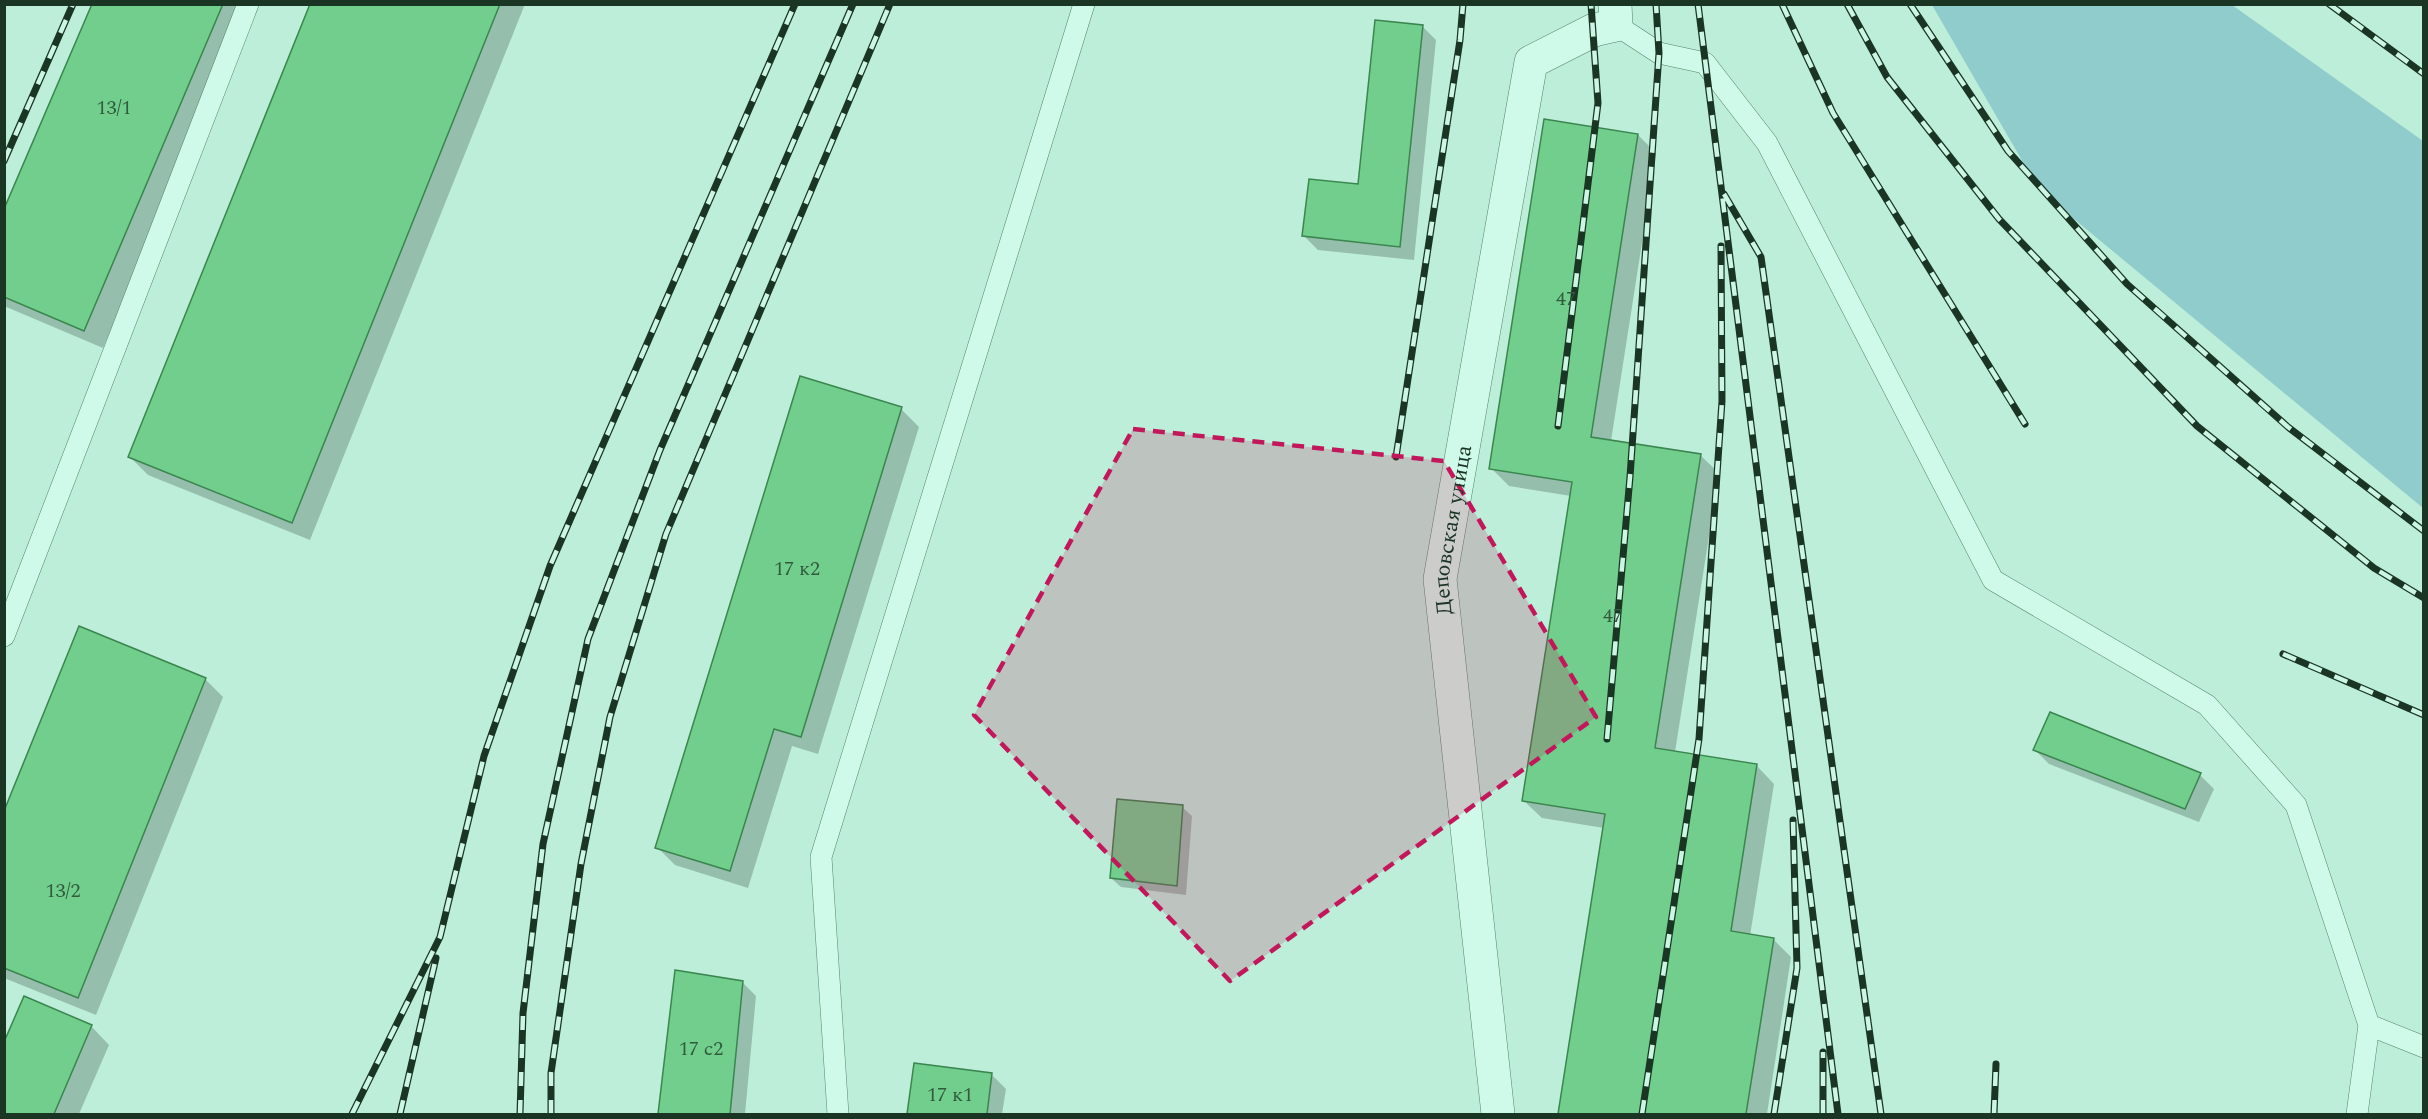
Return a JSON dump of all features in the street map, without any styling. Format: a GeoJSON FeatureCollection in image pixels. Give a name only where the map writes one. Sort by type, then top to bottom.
{"type":"FeatureCollection","features":[{"type":"Feature","properties":{"kind":"street","name":"Деповская улица"},"geometry":{"type":"LineString","coordinates":[[1498,1114],[1440,579],[1531,62],[1594,30],[1616,15]]}},
{"type":"Feature","properties":{"kind":"lane"},"geometry":{"type":"LineString","coordinates":[[4,636],[248,4]]}},
{"type":"Feature","properties":{"kind":"lane"},"geometry":{"type":"LineString","coordinates":[[838,1114],[821,858],[1084,4]]}},
{"type":"Feature","properties":{"kind":"lane"},"geometry":{"type":"LineString","coordinates":[[1616,15],[1659,53],[1705,63],[1767,143],[1993,580],[2207,705],[2296,805],[2370,1025],[2357,1114]]}},
{"type":"Feature","properties":{"kind":"lane"},"geometry":{"type":"LineString","coordinates":[[2370,1025],[2424,1047]]}},
{"type":"Feature","properties":{"kind":"highlighted area"},"geometry":{"type":"Polygon","coordinates":[[[1133,429],[1444,461],[1596,717],[1230,981],[974,715],[1133,429]]]}},
{"type":"Feature","properties":{"kind":"shaded area"},"geometry":{"type":"Polygon","coordinates":[[[1932,5],[2232,5],[2423,141],[2423,508],[2039,190],[1932,5]]]}},
{"type":"Feature","properties":{"kind":"building"},"geometry":{"type":"Polygon","coordinates":[[[92,4],[223,4],[84,331],[4,297],[4,209],[92,4]]]}},
{"type":"Feature","properties":{"kind":"building"},"geometry":{"type":"Polygon","coordinates":[[[310,4],[500,4],[292,523],[128,457],[310,4]]]}},
{"type":"Feature","properties":{"kind":"building"},"geometry":{"type":"Polygon","coordinates":[[[1375,20],[1423,25],[1400,247],[1302,236],[1309,179],[1358,184],[1375,20]]]}},
{"type":"Feature","properties":{"kind":"building"},"geometry":{"type":"Polygon","coordinates":[[[1544,119],[1638,134],[1591,437],[1701,454],[1655,748],[1757,764],[1731,931],[1774,938],[1746,1114],[1558,1114],[1605,814],[1522,801],[1572,482],[1489,469],[1544,119]]]}},
{"type":"Feature","properties":{"kind":"building"},"geometry":{"type":"Polygon","coordinates":[[[800,376],[902,407],[801,737],[774,729],[730,871],[655,848],[800,376]]]}},
{"type":"Feature","properties":{"kind":"building"},"geometry":{"type":"Polygon","coordinates":[[[79,626],[206,678],[78,998],[4,968],[4,811],[79,626]]]}},
{"type":"Feature","properties":{"kind":"building"},"geometry":{"type":"Polygon","coordinates":[[[2050,712],[2201,773],[2185,809],[2033,750],[2050,712]]]}},
{"type":"Feature","properties":{"kind":"building"},"geometry":{"type":"Polygon","coordinates":[[[1117,799],[1183,805],[1177,886],[1110,878],[1117,799]]]}},
{"type":"Feature","properties":{"kind":"building"},"geometry":{"type":"Polygon","coordinates":[[[675,970],[743,981],[730,1114],[658,1114],[675,970]]]}},
{"type":"Feature","properties":{"kind":"building"},"geometry":{"type":"Polygon","coordinates":[[[24,996],[92,1025],[54,1114],[4,1114],[4,1042],[24,996]]]}},
{"type":"Feature","properties":{"kind":"building"},"geometry":{"type":"Polygon","coordinates":[[[914,1063],[992,1073],[987,1114],[907,1114],[914,1063]]]}},
{"type":"Feature","properties":{"kind":"railway"},"geometry":{"type":"LineString","coordinates":[[4,161],[73,4]]}},
{"type":"Feature","properties":{"kind":"railway"},"geometry":{"type":"LineString","coordinates":[[352,1114],[440,937],[484,756],[550,566],[795,4]]}},
{"type":"Feature","properties":{"kind":"railway"},"geometry":{"type":"LineString","coordinates":[[520,1114],[523,1013],[543,844],[588,639],[660,450],[853,4]]}},
{"type":"Feature","properties":{"kind":"railway"},"geometry":{"type":"LineString","coordinates":[[551,1114],[551,1073],[581,864],[610,717],[666,534],[890,4]]}},
{"type":"Feature","properties":{"kind":"railway"},"geometry":{"type":"LineString","coordinates":[[1396,457],[1460,40],[1463,4]]}},
{"type":"Feature","properties":{"kind":"railway"},"geometry":{"type":"LineString","coordinates":[[1558,426],[1598,103],[1591,4]]}},
{"type":"Feature","properties":{"kind":"railway"},"geometry":{"type":"LineString","coordinates":[[1607,739],[1630,477],[1659,53],[1656,4]]}},
{"type":"Feature","properties":{"kind":"railway"},"geometry":{"type":"LineString","coordinates":[[1698,4],[1838,1114]]}},
{"type":"Feature","properties":{"kind":"railway"},"geometry":{"type":"LineString","coordinates":[[1782,4],[1833,113],[2025,424]]}},
{"type":"Feature","properties":{"kind":"railway"},"geometry":{"type":"LineString","coordinates":[[1847,4],[1887,77],[1999,219],[2197,426],[2374,568],[2424,598]]}},
{"type":"Feature","properties":{"kind":"railway"},"geometry":{"type":"LineString","coordinates":[[1910,4],[2008,151],[2127,284],[2288,427],[2424,531]]}},
{"type":"Feature","properties":{"kind":"railway"},"geometry":{"type":"LineString","coordinates":[[2329,4],[2424,74]]}},
{"type":"Feature","properties":{"kind":"railway"},"geometry":{"type":"LineString","coordinates":[[1724,194],[1761,257],[1881,1114]]}},
{"type":"Feature","properties":{"kind":"railway"},"geometry":{"type":"LineString","coordinates":[[1642,1114],[1699,739],[1722,401],[1721,246]]}},
{"type":"Feature","properties":{"kind":"railway"},"geometry":{"type":"LineString","coordinates":[[2283,654],[2424,715]]}},
{"type":"Feature","properties":{"kind":"railway"},"geometry":{"type":"LineString","coordinates":[[1774,1114],[1797,968],[1793,820]]}},
{"type":"Feature","properties":{"kind":"railway"},"geometry":{"type":"LineString","coordinates":[[400,1114],[436,958]]}},
{"type":"Feature","properties":{"kind":"railway"},"geometry":{"type":"LineString","coordinates":[[1823,1052],[1823,1114]]}},
{"type":"Feature","properties":{"kind":"railway"},"geometry":{"type":"LineString","coordinates":[[1994,1114],[1996,1064]]}}]}
